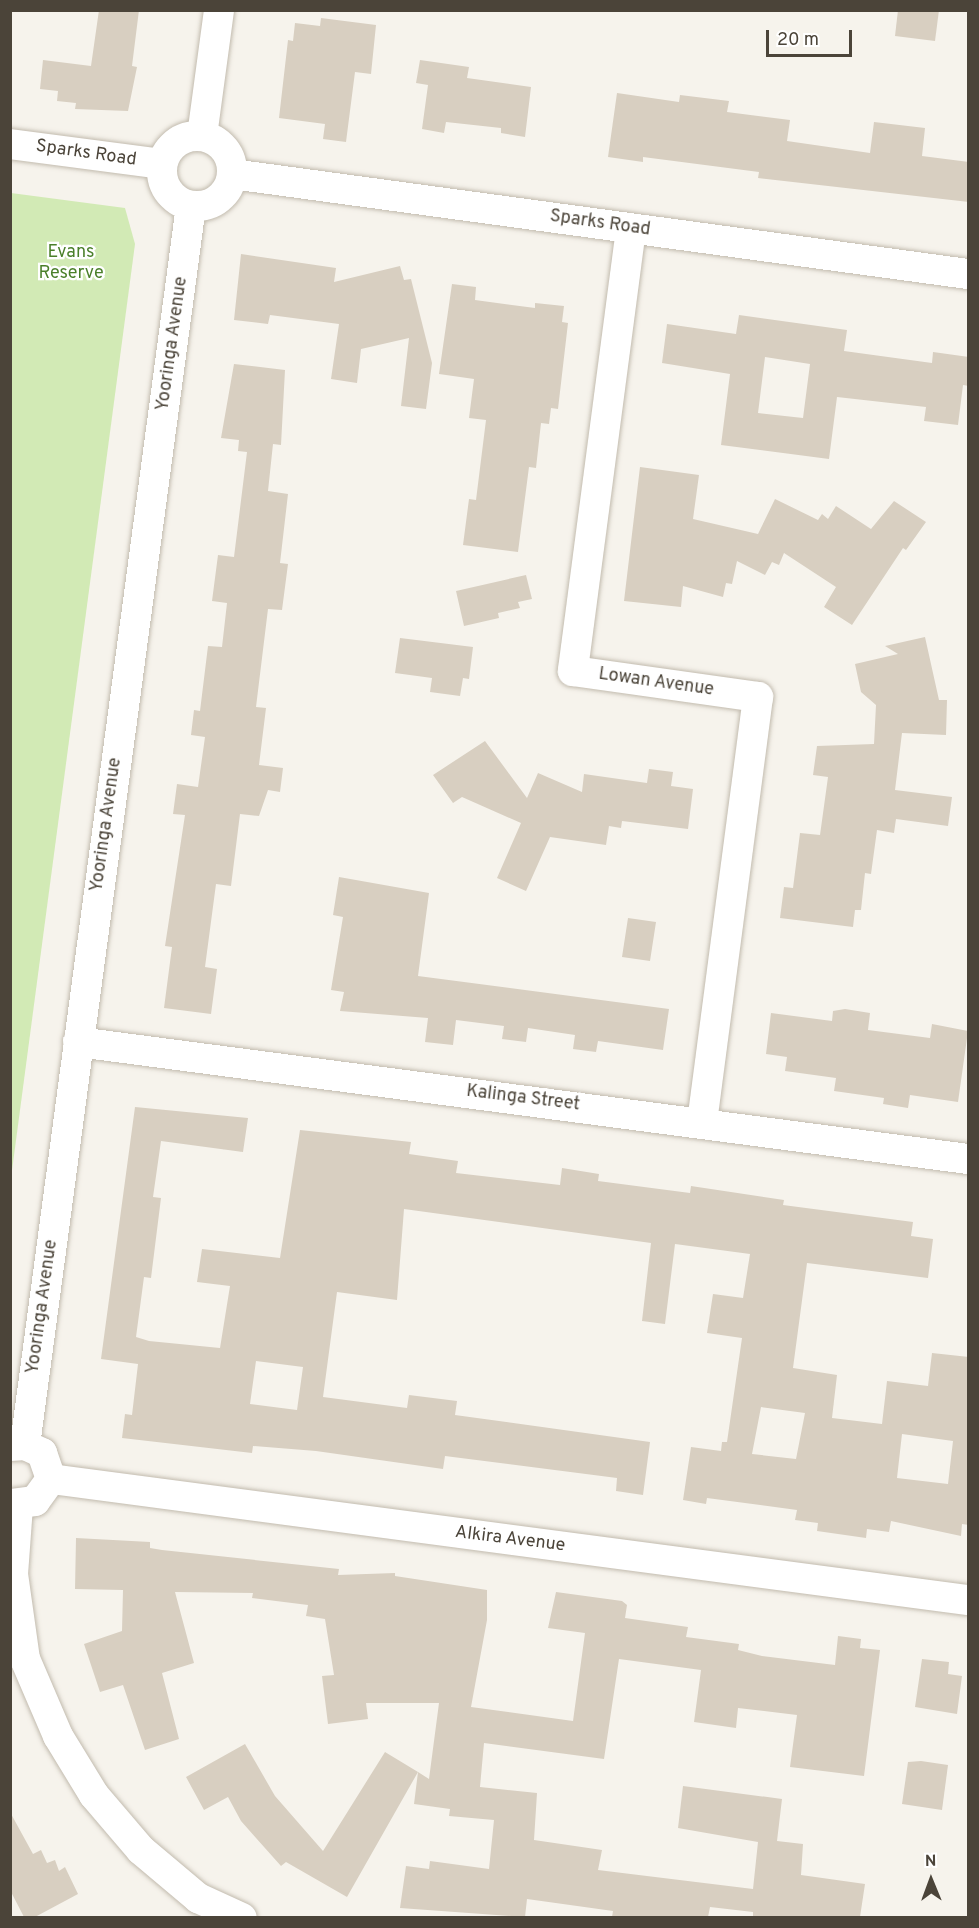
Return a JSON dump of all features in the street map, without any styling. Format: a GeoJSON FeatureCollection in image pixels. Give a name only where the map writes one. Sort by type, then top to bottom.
{"type":"FeatureCollection","features":[{"type":"Feature","properties":{"kind":"street"},"geometry":{"type":"LineString","coordinates":[[202,136],[219,10]]}},
{"type":"Feature","properties":{"kind":"street"},"geometry":{"type":"LineString","coordinates":[[202,136],[227,153],[232,174],[223,195],[214,202],[191,206],[171,196],[162,164],[181,140],[202,136]]}},
{"type":"Feature","properties":{"kind":"street","name":"Sparks Road"},"geometry":{"type":"LineString","coordinates":[[10,144],[162,164]]}},
{"type":"Feature","properties":{"kind":"street","name":"Sparks Road"},"geometry":{"type":"LineString","coordinates":[[232,174],[969,274]]}},
{"type":"Feature","properties":{"kind":"street","name":"Yooringa Avenue"},"geometry":{"type":"LineString","coordinates":[[18,1445],[78,1042],[191,206]]}},
{"type":"Feature","properties":{"kind":"street","name":"Lowan Avenue"},"geometry":{"type":"LineString","coordinates":[[631,229],[573,671],[758,697],[702,1121]]}},
{"type":"Feature","properties":{"kind":"street","name":"Kalinga Street"},"geometry":{"type":"LineString","coordinates":[[78,1042],[702,1121],[969,1159]]}},
{"type":"Feature","properties":{"kind":"street"},"geometry":{"type":"LineString","coordinates":[[18,1445],[42,1453],[51,1479],[35,1502],[14,1505],[13,1574],[25,1659],[58,1736],[94,1795],[141,1850],[198,1898],[242,1917]]}},
{"type":"Feature","properties":{"kind":"street","name":"Alkira Avenue"},"geometry":{"type":"LineString","coordinates":[[51,1479],[969,1600]]}},
{"type":"Feature","properties":{"kind":"green space","name":"Evans Reserve"},"geometry":{"type":"Polygon","coordinates":[[[11,193],[125,208],[135,244],[11,1178],[11,193]]]}},
{"type":"Feature","properties":{"kind":"building"},"geometry":{"type":"Polygon","coordinates":[[[99,10],[139,10],[132,66],[137,67],[128,111],[75,109],[76,103],[57,101],[58,91],[40,89],[43,60],[91,66],[99,10]]]}},
{"type":"Feature","properties":{"kind":"building"},"geometry":{"type":"Polygon","coordinates":[[[898,10],[939,10],[935,41],[895,36],[898,10]]]}},
{"type":"Feature","properties":{"kind":"building"},"geometry":{"type":"Polygon","coordinates":[[[321,18],[376,25],[371,74],[355,72],[346,142],[323,139],[325,124],[279,118],[288,40],[293,41],[295,23],[320,26],[321,18]]]}},
{"type":"Feature","properties":{"kind":"building"},"geometry":{"type":"Polygon","coordinates":[[[420,60],[469,67],[467,78],[531,87],[525,137],[501,133],[501,128],[446,122],[444,133],[422,129],[428,85],[416,83],[420,60]]]}},
{"type":"Feature","properties":{"kind":"building"},"geometry":{"type":"Polygon","coordinates":[[[617,93],[679,102],[680,95],[729,101],[727,112],[790,120],[787,141],[870,153],[874,122],[925,128],[922,156],[969,162],[969,202],[758,178],[759,172],[643,157],[643,162],[608,157],[617,93]]]}},
{"type":"Feature","properties":{"kind":"building"},"geometry":{"type":"Polygon","coordinates":[[[241,254],[336,268],[334,282],[400,266],[404,280],[411,279],[432,363],[426,409],[401,406],[409,338],[361,349],[357,383],[331,379],[339,324],[270,315],[268,324],[234,320],[241,254]]]}},
{"type":"Feature","properties":{"kind":"building"},"geometry":{"type":"Polygon","coordinates":[[[452,284],[476,287],[475,300],[535,308],[535,303],[564,306],[562,322],[568,323],[558,409],[551,408],[549,424],[541,423],[536,468],[529,467],[518,552],[463,545],[469,499],[476,500],[486,420],[469,418],[474,379],[439,374],[452,284]]]}},
{"type":"Feature","properties":{"kind":"building"},"geometry":{"type":"Polygon","coordinates":[[[739,315],[847,330],[844,351],[932,363],[933,352],[969,357],[969,386],[963,385],[958,425],[924,421],[926,407],[837,397],[829,459],[721,445],[730,374],[662,363],[667,324],[736,334],[739,315]],[[765,357],[758,413],[803,418],[810,364],[765,357]]]}},
{"type":"Feature","properties":{"kind":"building"},"geometry":{"type":"Polygon","coordinates":[[[234,364],[285,370],[281,445],[273,444],[268,491],[288,494],[280,563],[288,564],[282,610],[268,609],[256,707],[266,708],[259,765],[283,768],[280,792],[268,790],[259,816],[240,814],[231,886],[216,884],[205,967],[217,969],[211,1014],[164,1008],[172,947],[165,946],[185,815],[173,814],[177,784],[198,787],[205,737],[191,735],[194,710],[200,711],[208,646],[222,647],[227,603],[212,601],[218,555],[234,557],[247,452],[238,451],[239,440],[221,438],[234,364]]]}},
{"type":"Feature","properties":{"kind":"building"},"geometry":{"type":"Polygon","coordinates":[[[640,467],[699,475],[693,519],[758,534],[775,499],[818,520],[822,514],[828,519],[836,506],[871,529],[894,501],[926,522],[906,550],[903,548],[852,625],[824,607],[836,587],[784,553],[779,565],[772,562],[765,575],[737,561],[732,584],[726,583],[723,597],[683,586],[681,607],[624,601],[640,467]]]}},
{"type":"Feature","properties":{"kind":"building"},"geometry":{"type":"Polygon","coordinates":[[[526,575],[532,599],[518,602],[520,608],[498,613],[499,618],[464,626],[456,591],[526,575]]]}},
{"type":"Feature","properties":{"kind":"building"},"geometry":{"type":"Polygon","coordinates":[[[925,637],[939,700],[947,700],[946,735],[902,733],[895,790],[952,797],[948,826],[896,819],[894,833],[877,830],[871,874],[865,873],[861,910],[855,910],[853,927],[780,918],[784,887],[793,888],[800,833],[820,835],[828,777],[813,775],[817,746],[874,744],[876,705],[861,692],[855,664],[898,654],[885,646],[925,637]]]}},
{"type":"Feature","properties":{"kind":"building"},"geometry":{"type":"Polygon","coordinates":[[[400,638],[473,647],[469,679],[463,678],[460,696],[430,692],[432,678],[395,673],[400,638]]]}},
{"type":"Feature","properties":{"kind":"building"},"geometry":{"type":"Polygon","coordinates":[[[485,741],[527,798],[538,773],[582,792],[584,774],[647,783],[649,769],[673,772],[671,786],[693,789],[688,829],[622,821],[621,828],[609,826],[606,845],[550,837],[526,891],[497,878],[521,823],[462,797],[453,803],[433,775],[485,741]]]}},
{"type":"Feature","properties":{"kind":"building"},"geometry":{"type":"Polygon","coordinates":[[[339,877],[429,893],[418,976],[669,1009],[663,1050],[598,1041],[596,1052],[573,1049],[575,1035],[528,1028],[526,1042],[502,1039],[504,1026],[456,1020],[453,1045],[425,1042],[428,1018],[340,1011],[344,992],[331,990],[343,917],[333,915],[339,877]]]}},
{"type":"Feature","properties":{"kind":"building"},"geometry":{"type":"Polygon","coordinates":[[[628,918],[656,922],[650,961],[622,957],[628,918]]]}},
{"type":"Feature","properties":{"kind":"building"},"geometry":{"type":"Polygon","coordinates":[[[845,1009],[870,1013],[868,1030],[930,1038],[932,1024],[968,1031],[958,1102],[910,1095],[908,1108],[883,1104],[884,1098],[834,1091],[836,1078],[785,1071],[787,1057],[766,1054],[771,1013],[832,1021],[833,1011],[845,1009]]]}},
{"type":"Feature","properties":{"kind":"building"},"geometry":{"type":"Polygon","coordinates":[[[135,1107],[248,1118],[243,1152],[161,1141],[153,1197],[161,1198],[151,1278],[144,1277],[136,1337],[149,1341],[220,1348],[230,1286],[197,1282],[202,1249],[280,1258],[300,1130],[411,1142],[409,1154],[458,1161],[456,1173],[560,1185],[562,1168],[599,1174],[598,1181],[690,1193],[691,1186],[784,1200],[783,1205],[913,1222],[911,1236],[933,1239],[928,1278],[807,1263],[793,1368],[837,1375],[832,1418],[882,1424],[887,1381],[928,1386],[932,1353],[969,1357],[969,1525],[962,1524],[961,1536],[891,1521],[889,1532],[867,1529],[866,1538],[817,1531],[818,1523],[795,1520],[797,1510],[707,1498],[706,1504],[683,1500],[691,1447],[721,1451],[722,1442],[727,1442],[742,1338],[707,1333],[713,1294],[743,1298],[750,1254],[675,1244],[665,1324],[642,1321],[651,1243],[404,1209],[397,1300],[337,1292],[323,1397],[407,1408],[409,1395],[457,1401],[455,1415],[650,1442],[643,1495],[616,1491],[617,1478],[445,1456],[443,1469],[316,1451],[253,1446],[252,1453],[122,1438],[125,1414],[132,1415],[138,1364],[101,1359],[135,1107]],[[256,1361],[250,1404],[297,1410],[303,1367],[256,1361]],[[761,1407],[752,1454],[796,1459],[805,1413],[761,1407]],[[902,1434],[897,1478],[948,1484],[953,1441],[902,1434]]]}},
{"type":"Feature","properties":{"kind":"building"},"geometry":{"type":"Polygon","coordinates":[[[76,1538],[150,1542],[150,1548],[162,1550],[339,1569],[338,1575],[395,1573],[395,1576],[487,1590],[487,1620],[471,1707],[573,1721],[585,1633],[548,1628],[556,1592],[622,1601],[627,1605],[625,1618],[688,1627],[686,1637],[739,1644],[738,1650],[762,1656],[835,1665],[838,1636],[861,1639],[860,1648],[880,1650],[864,1776],[790,1767],[797,1715],[738,1708],[736,1728],[694,1722],[701,1670],[619,1659],[604,1759],[484,1743],[480,1787],[537,1793],[534,1840],[602,1850],[598,1870],[753,1889],[758,1842],[678,1828],[683,1786],[782,1799],[777,1841],[803,1844],[801,1875],[865,1884],[860,1917],[753,1917],[753,1912],[710,1907],[708,1917],[612,1917],[613,1911],[527,1899],[525,1917],[400,1908],[406,1866],[429,1869],[430,1861],[489,1869],[494,1820],[449,1816],[450,1809],[414,1804],[418,1772],[429,1779],[439,1703],[366,1703],[368,1719],[328,1724],[322,1676],[334,1675],[325,1619],[306,1616],[308,1605],[252,1598],[253,1593],[175,1592],[194,1663],[162,1673],[179,1739],[145,1750],[123,1685],[100,1692],[84,1644],[122,1631],[123,1590],[75,1589],[76,1538]]]}},
{"type":"Feature","properties":{"kind":"building"},"geometry":{"type":"Polygon","coordinates":[[[922,1659],[949,1662],[948,1674],[962,1676],[957,1714],[915,1707],[922,1659]]]}},
{"type":"Feature","properties":{"kind":"building"},"geometry":{"type":"Polygon","coordinates":[[[245,1744],[275,1796],[323,1851],[385,1752],[418,1772],[347,1897],[286,1862],[281,1866],[241,1821],[228,1797],[204,1810],[186,1777],[245,1744]]]}},
{"type":"Feature","properties":{"kind":"building"},"geometry":{"type":"Polygon","coordinates":[[[921,1761],[948,1765],[942,1810],[902,1804],[908,1762],[921,1761]]]}},
{"type":"Feature","properties":{"kind":"building"},"geometry":{"type":"Polygon","coordinates":[[[10,1812],[33,1854],[41,1850],[47,1863],[55,1860],[59,1871],[65,1867],[78,1894],[35,1917],[24,1917],[10,1890],[10,1812]]]}}]}
